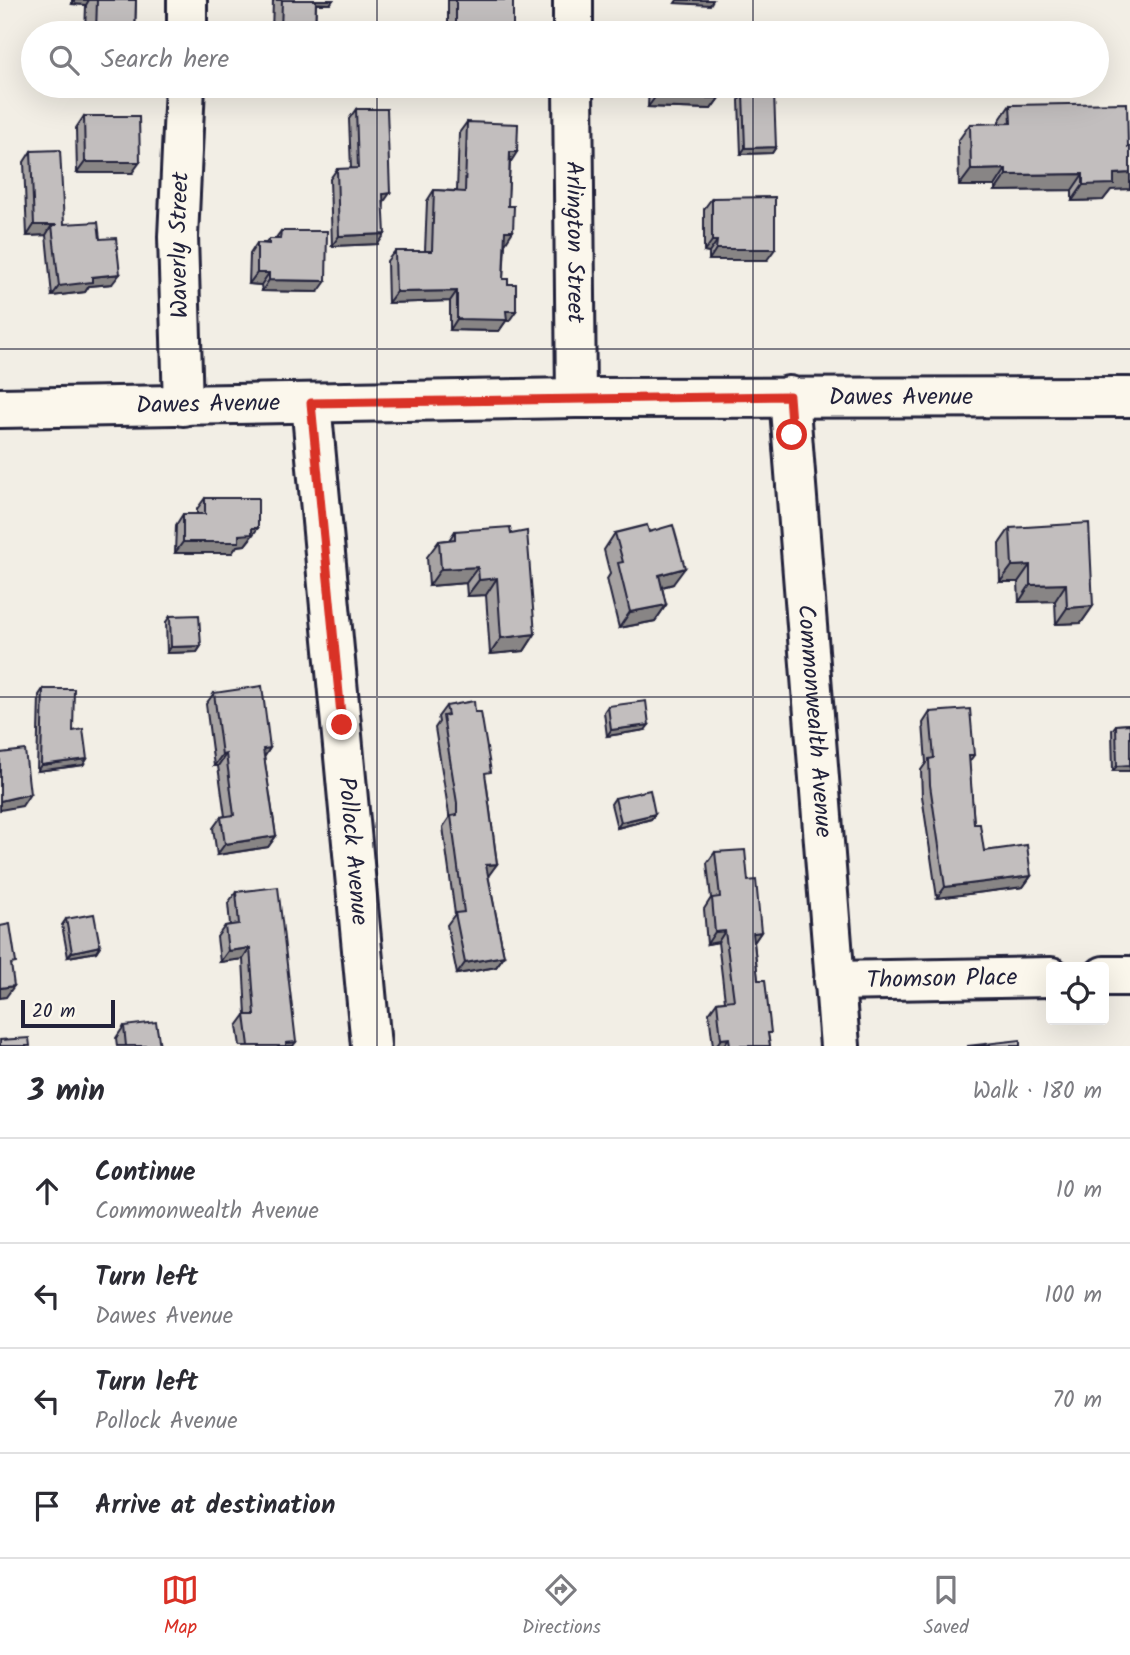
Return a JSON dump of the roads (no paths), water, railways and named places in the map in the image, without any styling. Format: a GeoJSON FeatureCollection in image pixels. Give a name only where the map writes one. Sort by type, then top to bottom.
{"type":"FeatureCollection","features":[{"type":"Feature","properties":{"kind":"street"},"geometry":{"type":"LineString","coordinates":[[187,0],[187,21]]}},
{"type":"Feature","properties":{"kind":"street"},"geometry":{"type":"LineString","coordinates":[[573,0],[573,21]]}},
{"type":"Feature","properties":{"kind":"street","name":"Waverly Street"},"geometry":{"type":"LineString","coordinates":[[183,406],[178,237],[184,98]]}},
{"type":"Feature","properties":{"kind":"street","name":"Arlington Street"},"geometry":{"type":"LineString","coordinates":[[573,98],[576,398]]}},
{"type":"Feature","properties":{"kind":"street","name":"Commonwealth Avenue"},"geometry":{"type":"LineString","coordinates":[[789,396],[840,1046]]}},
{"type":"Feature","properties":{"kind":"street","name":"Dawes Avenue"},"geometry":{"type":"LineString","coordinates":[[0,408],[576,398],[1130,397]]}},
{"type":"Feature","properties":{"kind":"street","name":"Pollock Avenue"},"geometry":{"type":"LineString","coordinates":[[311,403],[371,1046]]}},
{"type":"Feature","properties":{"kind":"street"},"geometry":{"type":"LineString","coordinates":[[1109,976],[1130,976]]}},
{"type":"Feature","properties":{"kind":"street","name":"Thomson Place"},"geometry":{"type":"LineString","coordinates":[[834,981],[1046,977]]}}]}
